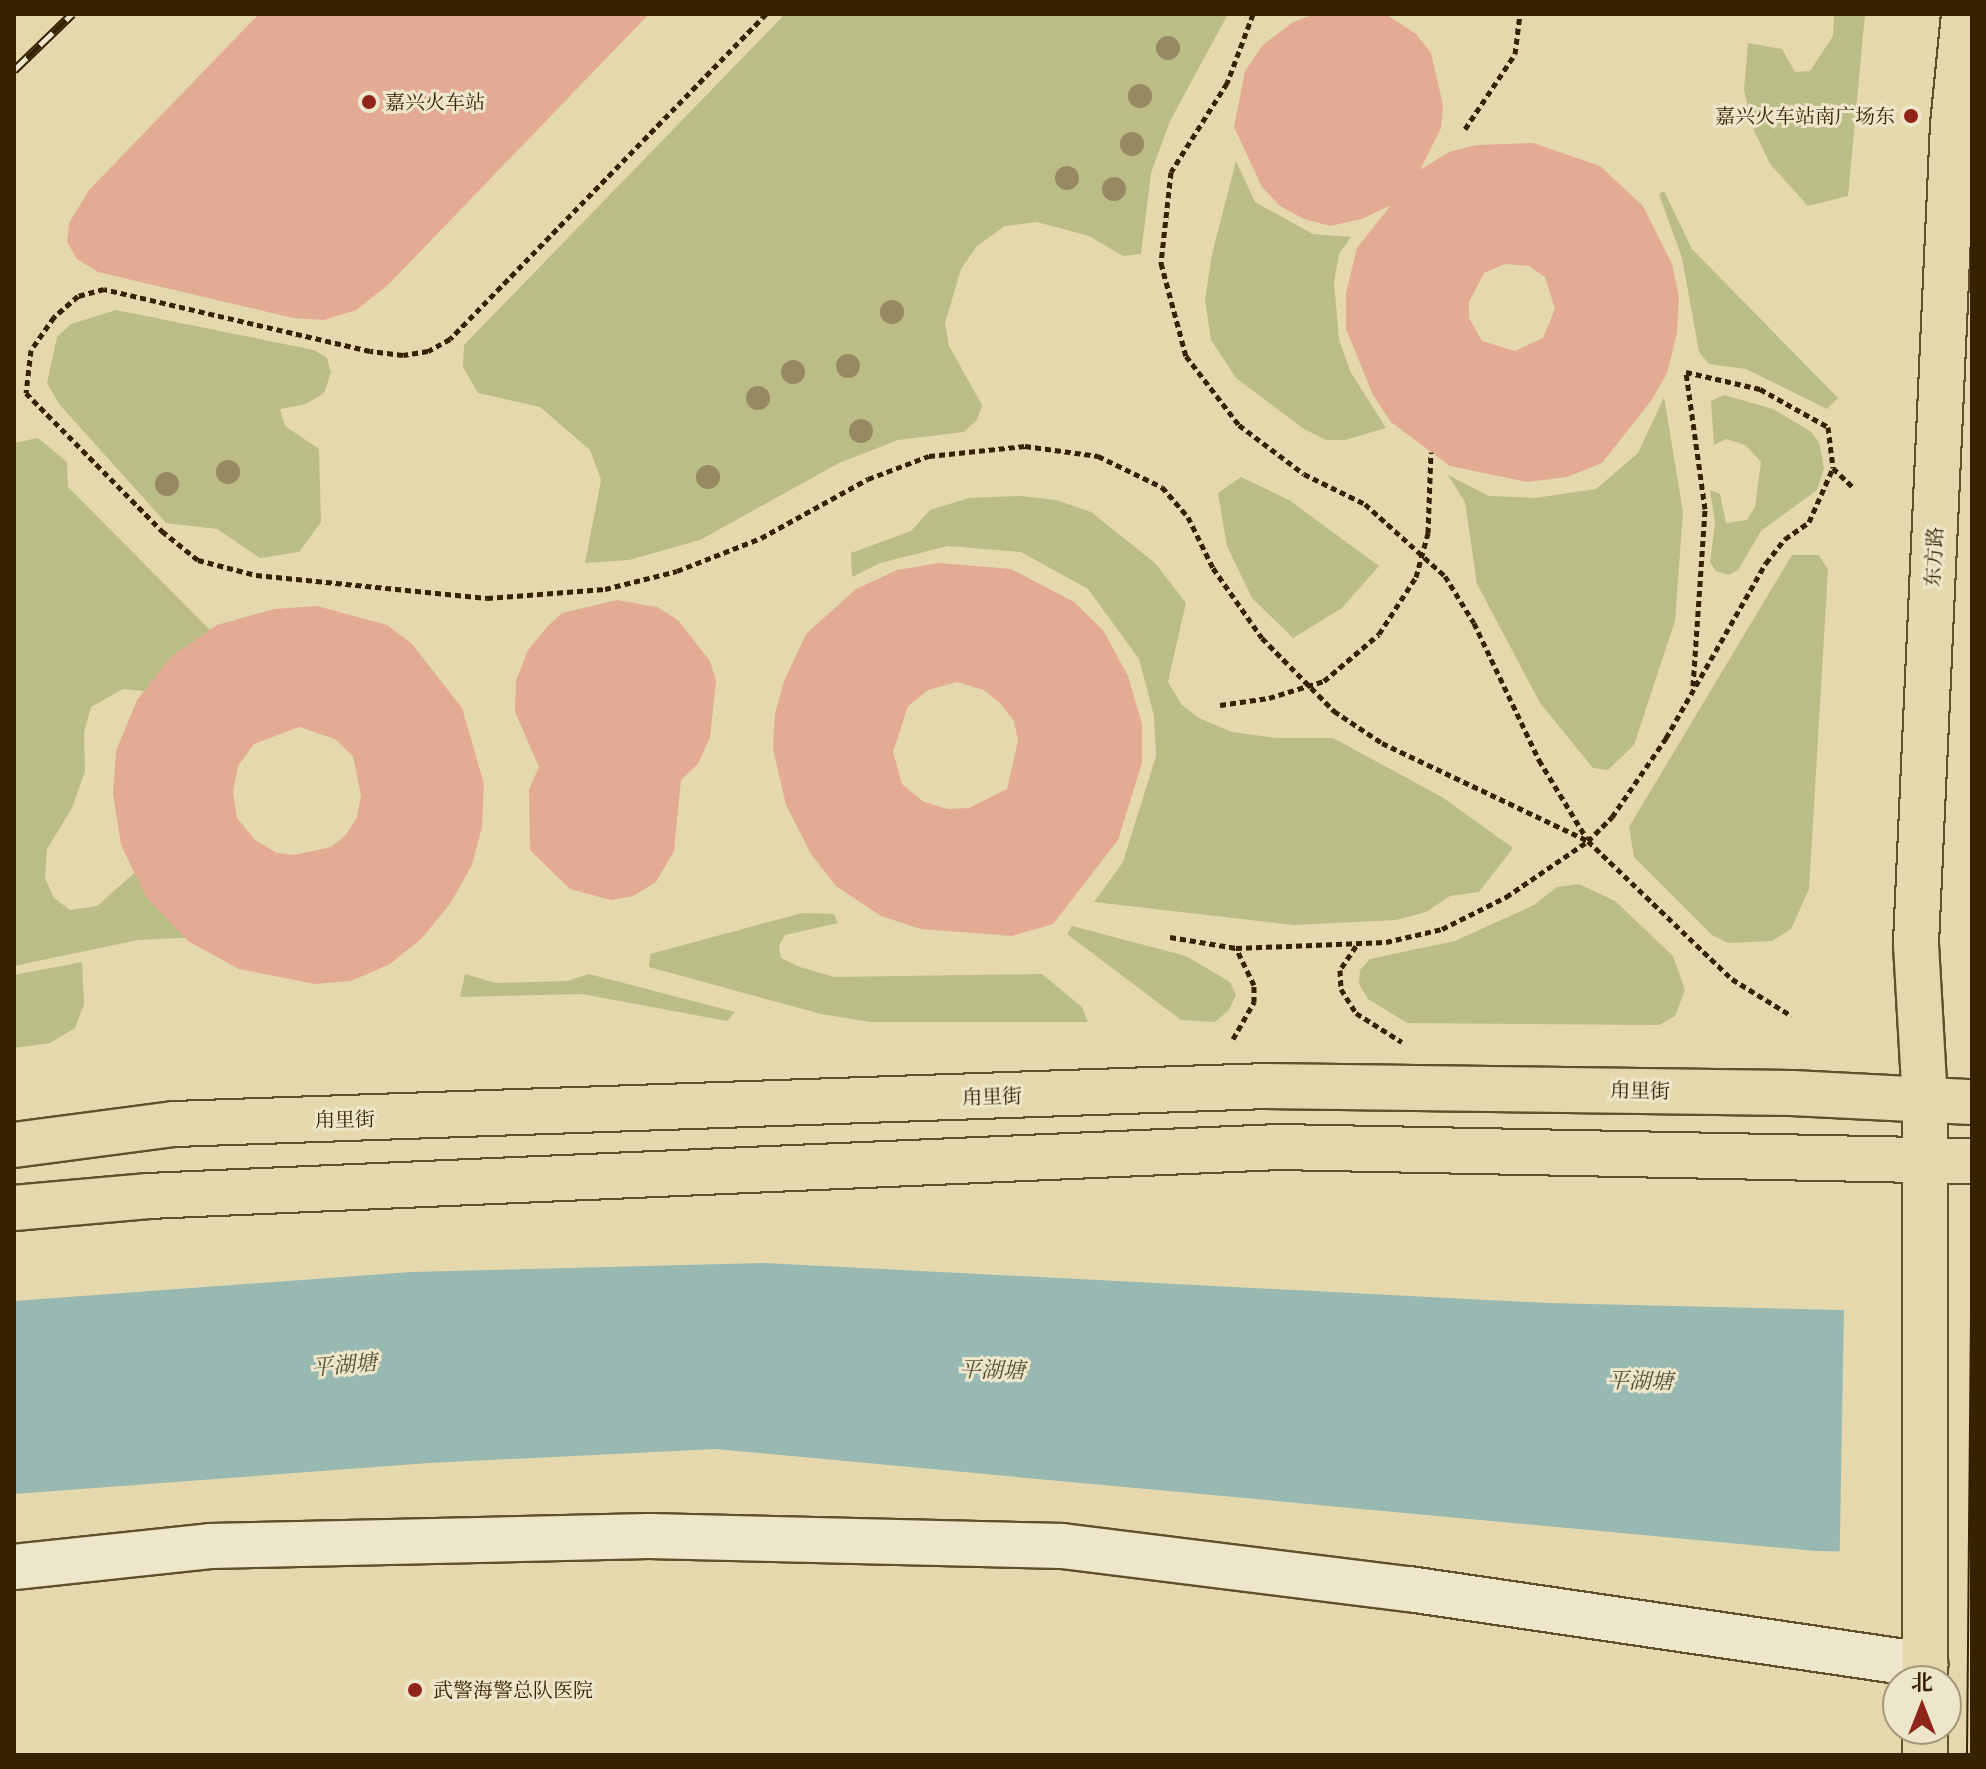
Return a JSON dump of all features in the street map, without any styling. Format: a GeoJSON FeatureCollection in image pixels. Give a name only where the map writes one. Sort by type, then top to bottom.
{"type":"FeatureCollection","features":[{"type":"Feature","properties":{"kind":"main road","name":"东方路"},"geometry":{"type":"LineString","coordinates":[[1925,1665],[1921,1589],[1925,1101],[1916,943],[1953,125],[1964,14]]}},
{"type":"Feature","properties":{"kind":"main road","name":"甪里街"},"geometry":{"type":"LineString","coordinates":[[14,1145],[174,1124],[1265,1086],[1792,1093],[1972,1102]]}},
{"type":"Feature","properties":{"kind":"main road"},"geometry":{"type":"LineString","coordinates":[[14,1208],[148,1196],[1278,1147],[1972,1161]]}},
{"type":"Feature","properties":{"kind":"street"},"geometry":{"type":"LineString","coordinates":[[14,1567],[210,1546],[649,1536],[1062,1546],[1409,1589],[1882,1666]]}},
{"type":"Feature","properties":{"kind":"path"},"geometry":{"type":"LineString","coordinates":[[766,14],[450,339],[428,351],[403,355],[370,351],[104,289],[78,296],[54,317],[31,350],[26,393],[151,520],[198,560],[256,575],[487,598],[605,589],[677,571],[761,538],[868,479],[929,456],[1025,446],[1098,456],[1162,487],[1188,517],[1213,568],[1262,638],[1334,711],[1382,743],[1588,841]]}},
{"type":"Feature","properties":{"kind":"path"},"geometry":{"type":"LineString","coordinates":[[1253,14],[1227,83],[1171,172],[1161,263],[1186,356],[1239,425],[1304,474],[1365,504],[1445,576],[1474,623],[1539,760],[1588,841],[1732,979],[1792,1016]]}},
{"type":"Feature","properties":{"kind":"path"},"geometry":{"type":"LineString","coordinates":[[1465,129],[1515,54],[1520,14]]}},
{"type":"Feature","properties":{"kind":"path"},"geometry":{"type":"LineString","coordinates":[[1170,937],[1236,948],[1356,945],[1442,929],[1506,897],[1588,841],[1612,817],[1693,691],[1766,563],[1785,539],[1809,522],[1833,468],[1828,427],[1760,389],[1686,372],[1705,509],[1693,691]]}},
{"type":"Feature","properties":{"kind":"path"},"geometry":{"type":"LineString","coordinates":[[1220,705],[1269,698],[1324,681],[1379,634],[1416,577],[1428,533],[1431,452]]}},
{"type":"Feature","properties":{"kind":"path"},"geometry":{"type":"LineString","coordinates":[[1833,468],[1854,488]]}},
{"type":"Feature","properties":{"kind":"path"},"geometry":{"type":"LineString","coordinates":[[1356,945],[1340,970],[1341,989],[1356,1013],[1413,1050]]}},
{"type":"Feature","properties":{"kind":"path"},"geometry":{"type":"LineString","coordinates":[[1233,1039],[1254,993],[1236,948]]}},
{"type":"Feature","properties":{"kind":"green space"},"geometry":{"type":"Polygon","coordinates":[[[785,14],[1228,14],[1170,121],[1151,173],[1141,254],[1123,256],[1089,236],[1037,222],[1005,226],[977,246],[961,269],[945,323],[949,346],[982,405],[977,420],[964,432],[898,440],[839,463],[700,540],[629,560],[585,563],[601,480],[590,450],[540,407],[478,393],[463,367],[464,345],[785,14]]]}},
{"type":"Feature","properties":{"kind":"green space"},"geometry":{"type":"Polygon","coordinates":[[[1834,14],[1865,14],[1848,196],[1808,206],[1770,164],[1752,126],[1744,89],[1748,43],[1782,49],[1795,72],[1810,71],[1833,36],[1834,14]]]}},
{"type":"Feature","properties":{"kind":"green space"},"geometry":{"type":"Polygon","coordinates":[[[1236,161],[1255,202],[1313,234],[1351,237],[1339,254],[1334,282],[1339,339],[1350,371],[1386,428],[1345,440],[1326,440],[1304,429],[1236,378],[1211,340],[1205,300],[1212,254],[1236,161]]]}},
{"type":"Feature","properties":{"kind":"green space"},"geometry":{"type":"Polygon","coordinates":[[[1664,191],[1692,249],[1838,398],[1827,409],[1746,369],[1709,364],[1699,352],[1682,258],[1659,194],[1664,191]]]}},
{"type":"Feature","properties":{"kind":"green space"},"geometry":{"type":"Polygon","coordinates":[[[116,310],[314,350],[327,358],[331,373],[324,393],[306,404],[280,409],[285,426],[319,449],[321,522],[299,552],[260,558],[217,529],[166,523],[59,404],[47,383],[57,337],[71,324],[116,310]]]}},
{"type":"Feature","properties":{"kind":"green space"},"geometry":{"type":"Polygon","coordinates":[[[1724,395],[1773,409],[1810,431],[1819,442],[1824,468],[1817,490],[1761,531],[1738,570],[1729,575],[1716,571],[1710,562],[1715,523],[1710,490],[1720,494],[1726,523],[1747,520],[1755,507],[1761,462],[1745,445],[1726,439],[1714,445],[1711,401],[1724,395]]]}},
{"type":"Feature","properties":{"kind":"green space"},"geometry":{"type":"Polygon","coordinates":[[[1664,397],[1683,512],[1675,621],[1634,745],[1608,770],[1593,768],[1540,703],[1477,584],[1465,502],[1448,475],[1489,496],[1535,498],[1596,489],[1638,453],[1664,397]]]}},
{"type":"Feature","properties":{"kind":"green space"},"geometry":{"type":"Polygon","coordinates":[[[38,438],[67,462],[68,487],[218,638],[172,694],[123,689],[91,707],[84,733],[85,771],[72,808],[47,849],[45,878],[54,898],[70,910],[97,906],[169,842],[240,935],[138,940],[14,966],[14,443],[38,438]]]}},
{"type":"Feature","properties":{"kind":"green space"},"geometry":{"type":"Polygon","coordinates":[[[1241,477],[1289,500],[1379,566],[1342,608],[1293,638],[1252,598],[1227,546],[1218,493],[1241,477]]]}},
{"type":"Feature","properties":{"kind":"green space"},"geometry":{"type":"Polygon","coordinates":[[[1020,496],[1056,500],[1091,512],[1155,563],[1186,603],[1168,682],[1182,705],[1199,718],[1232,732],[1276,738],[1333,738],[1442,797],[1513,848],[1479,892],[1450,896],[1426,912],[1396,920],[1294,925],[1094,902],[1123,862],[1156,756],[1154,716],[1139,659],[1088,589],[1021,552],[948,546],[880,563],[852,577],[851,553],[911,531],[930,510],[969,498],[1020,496]]]}},
{"type":"Feature","properties":{"kind":"green space"},"geometry":{"type":"Polygon","coordinates":[[[1792,555],[1819,555],[1828,570],[1809,889],[1791,929],[1772,941],[1728,943],[1712,935],[1634,857],[1629,827],[1792,555]]]}},
{"type":"Feature","properties":{"kind":"green space"},"geometry":{"type":"Polygon","coordinates":[[[1579,884],[1615,901],[1673,956],[1685,990],[1675,1016],[1659,1025],[1407,1023],[1368,999],[1359,984],[1360,970],[1370,959],[1455,941],[1534,905],[1557,887],[1579,884]]]}},
{"type":"Feature","properties":{"kind":"green space"},"geometry":{"type":"Polygon","coordinates":[[[802,913],[834,914],[838,923],[785,935],[779,946],[781,958],[800,967],[834,977],[1042,974],[1082,1007],[1088,1022],[870,1022],[821,1014],[649,967],[650,954],[802,913]]]}},
{"type":"Feature","properties":{"kind":"green space"},"geometry":{"type":"Polygon","coordinates":[[[1072,926],[1186,956],[1230,982],[1236,995],[1229,1010],[1215,1022],[1181,1020],[1067,934],[1072,926]]]}},
{"type":"Feature","properties":{"kind":"green space"},"geometry":{"type":"Polygon","coordinates":[[[82,962],[84,1004],[75,1028],[50,1043],[14,1048],[14,975],[82,962]]]}},
{"type":"Feature","properties":{"kind":"green space"},"geometry":{"type":"Polygon","coordinates":[[[465,974],[496,983],[567,981],[589,974],[735,1012],[727,1021],[582,994],[460,997],[465,974]]]}},
{"type":"Feature","properties":{"kind":"water","name":"平湖塘"},"geometry":{"type":"Polygon","coordinates":[[[764,1263],[1548,1303],[1972,1313],[1972,1553],[1816,1551],[715,1449],[429,1463],[14,1494],[14,1301],[411,1272],[764,1263]]]}},
{"type":"Feature","properties":{"kind":"pier"},"geometry":{"type":"Polygon","coordinates":[[[1844,1306],[1972,1308],[1968,1557],[1840,1555],[1844,1306]]]}},
{"type":"Feature","properties":{"kind":"building","name":"嘉兴火车站"},"geometry":{"type":"Polygon","coordinates":[[[259,14],[649,14],[388,285],[356,310],[324,320],[293,318],[98,272],[77,259],[67,242],[69,223],[89,190],[259,14]]]}},
{"type":"Feature","properties":{"kind":"building"},"geometry":{"type":"Polygon","coordinates":[[[1315,14],[1387,15],[1416,34],[1431,53],[1443,105],[1441,128],[1420,170],[1449,152],[1477,145],[1533,143],[1600,166],[1643,206],[1672,264],[1679,297],[1677,333],[1667,373],[1651,401],[1602,463],[1567,477],[1527,482],[1450,466],[1391,422],[1373,395],[1346,329],[1346,293],[1357,248],[1391,205],[1362,219],[1330,226],[1304,219],[1280,206],[1262,187],[1234,127],[1245,71],[1263,45],[1293,22],[1315,14]],[[1505,264],[1484,273],[1469,302],[1469,318],[1482,341],[1515,351],[1543,338],[1555,309],[1545,277],[1529,266],[1505,264]]]}},
{"type":"Feature","properties":{"kind":"building"},"geometry":{"type":"Polygon","coordinates":[[[939,563],[1011,569],[1074,602],[1103,630],[1128,676],[1142,724],[1142,763],[1118,840],[1053,924],[1012,936],[921,929],[881,916],[836,886],[811,854],[786,805],[773,749],[775,714],[784,681],[806,634],[856,589],[897,570],[939,563]],[[957,682],[928,690],[908,706],[893,752],[902,784],[924,802],[948,809],[969,808],[1007,789],[1018,741],[1014,721],[1000,703],[984,690],[957,682]]]}},
{"type":"Feature","properties":{"kind":"building"},"geometry":{"type":"Polygon","coordinates":[[[617,600],[657,607],[678,620],[710,661],[716,681],[710,737],[698,764],[681,780],[674,851],[656,882],[633,896],[611,900],[570,889],[530,850],[529,789],[539,767],[515,712],[516,681],[528,650],[547,627],[562,613],[617,600]]]}},
{"type":"Feature","properties":{"kind":"building"},"geometry":{"type":"Polygon","coordinates":[[[317,606],[387,625],[412,644],[462,708],[484,784],[482,827],[472,865],[450,904],[422,938],[390,964],[351,981],[315,984],[239,969],[188,941],[146,897],[121,845],[113,794],[116,751],[137,700],[172,656],[217,625],[274,609],[317,606]],[[299,727],[254,744],[238,766],[233,792],[237,818],[255,840],[277,853],[294,855],[331,847],[346,835],[357,817],[361,795],[353,756],[335,739],[299,727]]]}},
{"type":"Feature","properties":{"kind":"tram line"},"geometry":{"type":"LineString","coordinates":[[1967,1755],[1972,1209]]}},
{"type":"Feature","properties":{"kind":"railway"},"geometry":{"type":"LineString","coordinates":[[14,70],[72,14]]}},
{"type":"Feature","properties":{"kind":"place","name":"嘉兴火车站"},"geometry":{"type":"Point","coordinates":[369,102]}},
{"type":"Feature","properties":{"kind":"place","name":"嘉兴火车站南广场东"},"geometry":{"type":"Point","coordinates":[1911,116]}},
{"type":"Feature","properties":{"kind":"place","name":"武警海警总队医院"},"geometry":{"type":"Point","coordinates":[415,1690]}}]}
